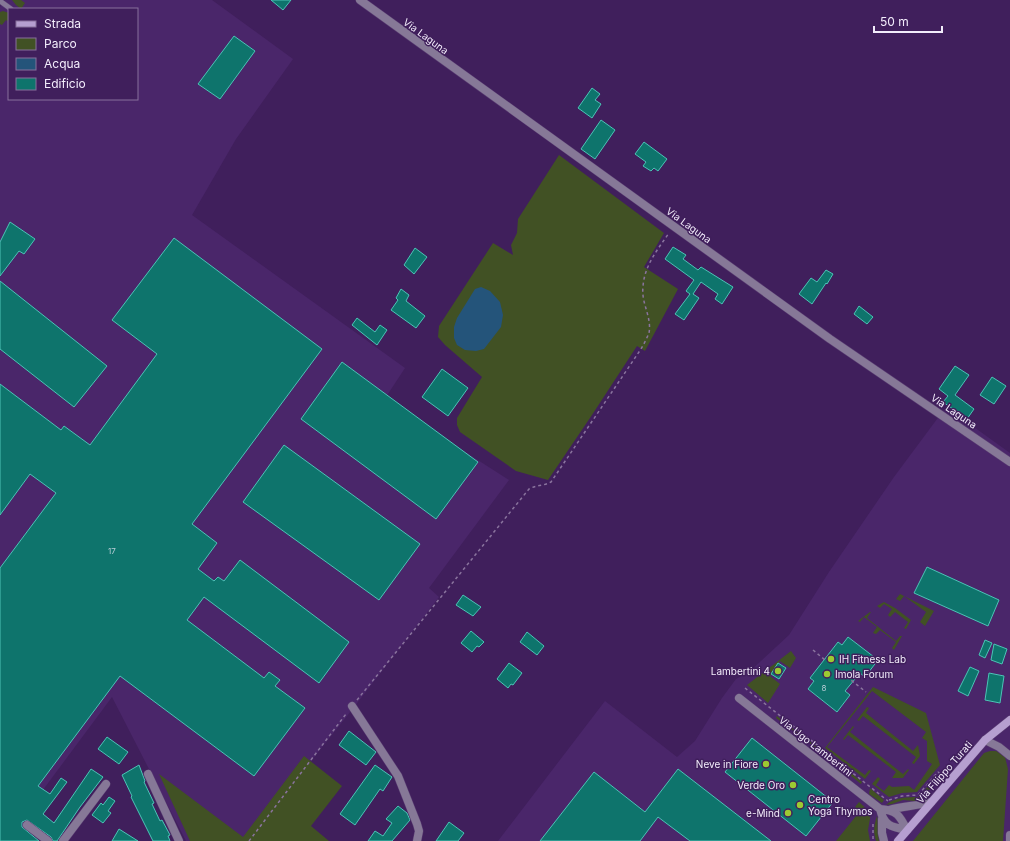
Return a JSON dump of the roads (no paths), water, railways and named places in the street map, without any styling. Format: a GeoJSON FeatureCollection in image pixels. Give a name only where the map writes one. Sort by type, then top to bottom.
{"type":"FeatureCollection","features":[{"type":"Feature","properties":{"kind":"main road","name":"Via Filippo Turati"},"geometry":{"type":"LineString","coordinates":[[898,841],[985,740],[1010,720]]}},
{"type":"Feature","properties":{"kind":"street","name":"Via Laguna"},"geometry":{"type":"LineString","coordinates":[[360,0],[830,339],[1010,462]]}},
{"type":"Feature","properties":{"kind":"street","name":"Via Ugo Lambertini"},"geometry":{"type":"LineString","coordinates":[[739,698],[880,809]]}},
{"type":"Feature","properties":{"kind":"street"},"geometry":{"type":"LineString","coordinates":[[352,706],[398,776],[418,824],[419,832],[417,841]]}},
{"type":"Feature","properties":{"kind":"street"},"geometry":{"type":"LineString","coordinates":[[985,740],[999,747],[1010,756]]}},
{"type":"Feature","properties":{"kind":"street"},"geometry":{"type":"LineString","coordinates":[[148,774],[179,841]]}},
{"type":"Feature","properties":{"kind":"street"},"geometry":{"type":"LineString","coordinates":[[63,841],[106,784]]}},
{"type":"Feature","properties":{"kind":"street"},"geometry":{"type":"LineString","coordinates":[[884,841],[880,809],[890,810],[903,806],[916,806],[931,802]]}},
{"type":"Feature","properties":{"kind":"street"},"geometry":{"type":"LineString","coordinates":[[890,810],[897,814],[907,830]]}},
{"type":"Feature","properties":{"kind":"street"},"geometry":{"type":"LineString","coordinates":[[882,819],[889,825],[907,830]]}},
{"type":"Feature","properties":{"kind":"street"},"geometry":{"type":"LineString","coordinates":[[27,825],[48,841]]}},
{"type":"Feature","properties":{"kind":"street"},"geometry":{"type":"LineString","coordinates":[[1010,835],[1010,841]]}},
{"type":"Feature","properties":{"kind":"lane"},"geometry":{"type":"LineString","coordinates":[[0,1],[10,8]]}},
{"type":"Feature","properties":{"kind":"water"},"geometry":{"type":"Polygon","coordinates":[[[481,287],[490,291],[500,302],[503,315],[501,327],[484,349],[476,351],[465,350],[457,345],[454,338],[454,327],[457,318],[475,289],[481,287]]]}},
{"type":"Feature","properties":{"kind":"place","name":"IH Fitness Lab"},"geometry":{"type":"Point","coordinates":[831,659]}},
{"type":"Feature","properties":{"kind":"place","name":"Lambertini 4"},"geometry":{"type":"Point","coordinates":[778,671]}},
{"type":"Feature","properties":{"kind":"place","name":"Imola Forum"},"geometry":{"type":"Point","coordinates":[827,674]}},
{"type":"Feature","properties":{"kind":"place","name":"Neve in Fiore"},"geometry":{"type":"Point","coordinates":[766,764]}},
{"type":"Feature","properties":{"kind":"place","name":"Verde Oro"},"geometry":{"type":"Point","coordinates":[793,785]}},
{"type":"Feature","properties":{"kind":"place","name":"Centro Yoga Thymos"},"geometry":{"type":"Point","coordinates":[800,805]}},
{"type":"Feature","properties":{"kind":"place","name":"e-Mind"},"geometry":{"type":"Point","coordinates":[788,813]}}]}
